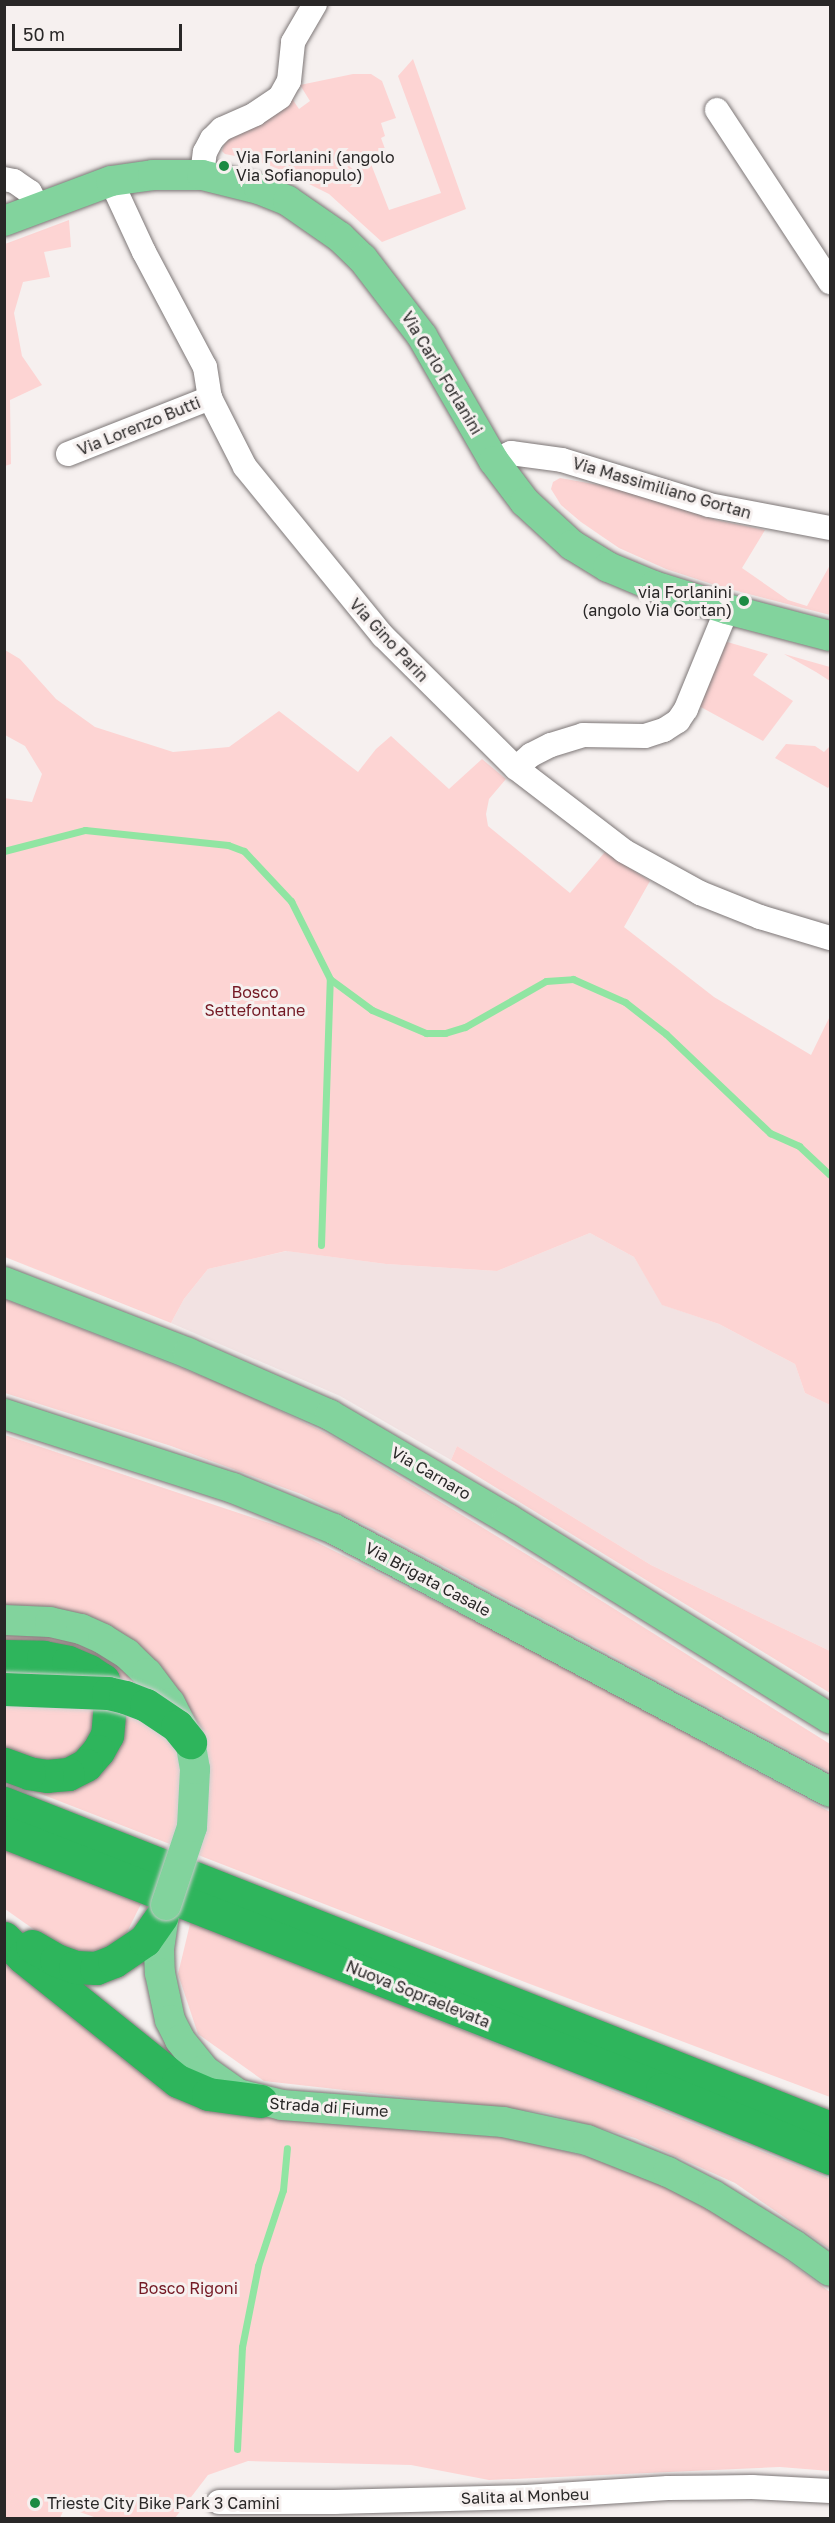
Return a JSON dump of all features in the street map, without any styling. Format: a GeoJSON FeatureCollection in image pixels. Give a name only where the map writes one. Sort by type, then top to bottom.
{"type":"FeatureCollection","features":[{"type":"Feature","properties":{"kind":"highway"},"geometry":{"type":"LineString","coordinates":[[4,1656],[43,1657],[68,1662],[89,1671],[103,1680],[110,1703],[106,1735],[98,1751],[86,1765],[68,1774],[47,1776],[29,1773],[4,1764]]}},
{"type":"Feature","properties":{"kind":"highway"},"geometry":{"type":"LineString","coordinates":[[4,1689],[108,1693],[125,1697],[146,1705],[177,1726],[190,1742]]}},
{"type":"Feature","properties":{"kind":"highway","name":"Nuova Sopraelevata"},"geometry":{"type":"LineString","coordinates":[[4,1803],[831,2128]]}},
{"type":"Feature","properties":{"kind":"highway","name":"Nuova Sopraelevata"},"geometry":{"type":"LineString","coordinates":[[4,1832],[662,2089],[831,2158]]}},
{"type":"Feature","properties":{"kind":"highway"},"geometry":{"type":"LineString","coordinates":[[4,1930],[56,1960],[75,1967],[96,1968],[114,1961],[145,1940],[164,1910]]}},
{"type":"Feature","properties":{"kind":"highway"},"geometry":{"type":"LineString","coordinates":[[4,1938],[23,1957],[178,2081],[208,2094],[261,2101]]}},
{"type":"Feature","properties":{"kind":"main road","name":"Via Carlo Forlanini"},"geometry":{"type":"LineString","coordinates":[[4,221],[111,182],[153,175],[202,175],[269,193],[317,219],[363,259],[422,336],[494,461],[525,502],[572,545],[608,567],[654,586],[727,609],[831,636]]}},
{"type":"Feature","properties":{"kind":"main road","name":"Via Carnaro"},"geometry":{"type":"LineString","coordinates":[[4,1282],[198,1357],[330,1415],[508,1519],[831,1719]]}},
{"type":"Feature","properties":{"kind":"main road","name":"Via Brigata Casale"},"geometry":{"type":"LineString","coordinates":[[4,1414],[233,1488],[333,1529],[831,1792]]}},
{"type":"Feature","properties":{"kind":"main road","name":"Strada di Fiume"},"geometry":{"type":"LineString","coordinates":[[4,1620],[50,1622],[81,1629],[127,1654],[147,1673],[170,1703],[190,1742],[195,1769],[192,1827],[164,1910],[160,1973],[170,2020],[180,2040],[204,2070],[220,2084],[238,2094],[282,2105],[466,2117],[587,2139],[668,2172],[713,2195],[777,2233],[831,2271]]}},
{"type":"Feature","properties":{"kind":"street"},"geometry":{"type":"LineString","coordinates":[[202,175],[205,152],[212,139],[222,129],[255,114],[280,97],[289,81],[293,42],[315,4]]}},
{"type":"Feature","properties":{"kind":"street"},"geometry":{"type":"LineString","coordinates":[[717,110],[831,282]]}},
{"type":"Feature","properties":{"kind":"street"},"geometry":{"type":"LineString","coordinates":[[4,179],[14,181],[30,192],[38,208]]}},
{"type":"Feature","properties":{"kind":"street","name":"Via Gino Parin"},"geometry":{"type":"LineString","coordinates":[[111,182],[144,252],[205,367],[210,398],[244,467],[330,575],[383,636],[516,768],[624,851],[700,892],[760,916],[831,938]]}},
{"type":"Feature","properties":{"kind":"street","name":"Via Lorenzo Butti"},"geometry":{"type":"LineString","coordinates":[[68,454],[210,398]]}},
{"type":"Feature","properties":{"kind":"street","name":"Via Massimiliano Gortan"},"geometry":{"type":"LineString","coordinates":[[494,461],[511,453],[562,460],[709,505],[831,528]]}},
{"type":"Feature","properties":{"kind":"street"},"geometry":{"type":"LineString","coordinates":[[516,768],[531,755],[551,745],[583,735],[645,736],[664,730],[678,721],[686,709],[727,609]]}},
{"type":"Feature","properties":{"kind":"street","name":"Salita al Monbeu"},"geometry":{"type":"LineString","coordinates":[[219,2502],[345,2502],[692,2488],[752,2487],[831,2491]]}},
{"type":"Feature","properties":{"kind":"shaded area"},"geometry":{"type":"Polygon","coordinates":[[[590,1233],[634,1257],[663,1305],[719,1324],[795,1364],[805,1393],[830,1405],[830,1651],[651,1565],[457,1446],[451,1460],[340,1396],[171,1323],[184,1299],[208,1269],[287,1251],[386,1264],[497,1271],[590,1233]]]}},
{"type":"Feature","properties":{"kind":"green space"},"geometry":{"type":"Polygon","coordinates":[[[413,59],[466,209],[382,242],[329,194],[281,170],[255,160],[225,154],[222,151],[226,140],[289,94],[299,109],[310,101],[300,85],[353,74],[371,74],[382,81],[396,118],[381,123],[385,136],[381,138],[388,157],[371,164],[389,210],[441,193],[398,76],[413,59]]]}},
{"type":"Feature","properties":{"kind":"green space"},"geometry":{"type":"Polygon","coordinates":[[[69,220],[71,247],[44,252],[50,277],[23,282],[14,313],[22,356],[42,385],[10,400],[11,464],[5,466],[5,244],[69,220]]]}},
{"type":"Feature","properties":{"kind":"green space"},"geometry":{"type":"Polygon","coordinates":[[[560,478],[611,487],[716,520],[765,530],[742,568],[788,600],[807,606],[830,565],[830,615],[718,586],[666,569],[619,548],[561,505],[551,489],[553,482],[560,478]]]}},
{"type":"Feature","properties":{"kind":"green space"},"geometry":{"type":"Polygon","coordinates":[[[724,641],[768,654],[753,675],[793,701],[763,741],[699,706],[724,641]]]}},
{"type":"Feature","properties":{"kind":"green space","name":"Bosco Settefontane"},"geometry":{"type":"Polygon","coordinates":[[[5,650],[20,659],[56,699],[95,727],[173,752],[229,747],[279,711],[358,772],[376,749],[391,736],[449,789],[482,759],[506,779],[489,799],[486,814],[488,826],[570,893],[605,852],[650,881],[624,927],[714,997],[811,1055],[830,1016],[830,1405],[805,1393],[795,1364],[719,1324],[662,1305],[634,1257],[590,1233],[497,1271],[386,1264],[286,1251],[208,1269],[184,1299],[171,1323],[5,1257],[4,798],[32,802],[42,774],[25,746],[5,735],[5,650]]]}},
{"type":"Feature","properties":{"kind":"green space"},"geometry":{"type":"Polygon","coordinates":[[[784,654],[830,667],[830,681],[816,672],[784,654]]]}},
{"type":"Feature","properties":{"kind":"green space"},"geometry":{"type":"Polygon","coordinates":[[[786,744],[815,746],[824,752],[830,746],[830,785],[828,788],[775,758],[786,744]]]}},
{"type":"Feature","properties":{"kind":"green space"},"geometry":{"type":"Polygon","coordinates":[[[4,1299],[235,1389],[332,1436],[554,1571],[830,1744],[830,1772],[378,1531],[301,1494],[171,1446],[5,1393],[4,1299]]]}},
{"type":"Feature","properties":{"kind":"green space"},"geometry":{"type":"Polygon","coordinates":[[[5,1435],[296,1532],[557,1662],[830,1812],[830,2097],[530,1984],[5,1780],[43,1786],[121,1713],[5,1643],[5,1435]]]}},
{"type":"Feature","properties":{"kind":"green space"},"geometry":{"type":"Polygon","coordinates":[[[457,1446],[651,1565],[830,1651],[830,1693],[451,1460],[457,1446]]]}},
{"type":"Feature","properties":{"kind":"green space"},"geometry":{"type":"Polygon","coordinates":[[[5,1668],[58,1669],[86,1684],[96,1721],[79,1754],[38,1765],[5,1751],[5,1668]]]}},
{"type":"Feature","properties":{"kind":"green space"},"geometry":{"type":"Polygon","coordinates":[[[4,1848],[143,1900],[126,1934],[111,1947],[84,1953],[56,1945],[5,1909],[4,1848]]]}},
{"type":"Feature","properties":{"kind":"green space"},"geometry":{"type":"Polygon","coordinates":[[[191,1920],[830,2179],[830,2249],[735,2183],[635,2138],[547,2113],[264,2081],[198,2034],[178,1974],[191,1920]]]}},
{"type":"Feature","properties":{"kind":"green space","name":"Bosco Rigoni"},"geometry":{"type":"Polygon","coordinates":[[[4,1953],[172,2089],[502,2136],[600,2160],[647,2177],[744,2229],[830,2292],[830,2471],[780,2467],[489,2480],[411,2465],[248,2461],[208,2475],[175,2518],[97,2518],[65,2507],[60,2518],[5,2518],[4,1953]]]}},
{"type":"Feature","properties":{"kind":"waterway"},"geometry":{"type":"LineString","coordinates":[[4,851],[85,830],[228,845],[244,851],[291,901],[330,979],[372,1010],[426,1033],[445,1033],[465,1027],[546,981],[573,979],[625,1002],[666,1034],[770,1133],[799,1146],[830,1175]]}},
{"type":"Feature","properties":{"kind":"waterway"},"geometry":{"type":"LineString","coordinates":[[321,1245],[330,979]]}},
{"type":"Feature","properties":{"kind":"waterway"},"geometry":{"type":"LineString","coordinates":[[237,2449],[242,2347],[258,2266],[283,2190],[287,2148]]}},
{"type":"Feature","properties":{"kind":"place","name":"Via Forlanini (angolo Via Sofianopulo)"},"geometry":{"type":"Point","coordinates":[224,166]}},
{"type":"Feature","properties":{"kind":"place","name":"via Forlanini (angolo Via Gortan)"},"geometry":{"type":"Point","coordinates":[744,601]}},
{"type":"Feature","properties":{"kind":"place","name":"Trieste City Bike Park 3 Camini"},"geometry":{"type":"Point","coordinates":[35,2503]}}]}
